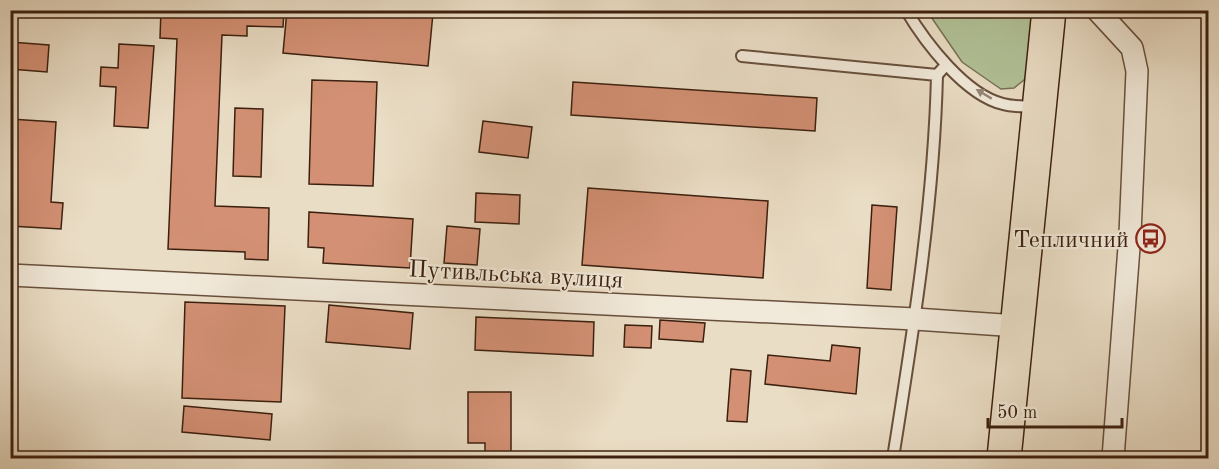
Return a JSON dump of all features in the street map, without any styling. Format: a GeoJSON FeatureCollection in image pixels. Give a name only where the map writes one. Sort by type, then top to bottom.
{"type":"FeatureCollection","features":[{"type":"Feature","properties":{"kind":"main road"},"geometry":{"type":"LineString","coordinates":[[1004,459],[1049,10]]}},
{"type":"Feature","properties":{"kind":"street"},"geometry":{"type":"LineString","coordinates":[[1097,10],[1132,48],[1137,71],[1131,234],[1113,459]]}},
{"type":"Feature","properties":{"kind":"street","name":"Путивльська вулиця"},"geometry":{"type":"LineString","coordinates":[[10,275],[1018,326]]}},
{"type":"Feature","properties":{"kind":"lane"},"geometry":{"type":"LineString","coordinates":[[906,10],[921,36],[952,72],[981,93],[1002,104],[1039,107]]}},
{"type":"Feature","properties":{"kind":"lane"},"geometry":{"type":"LineString","coordinates":[[742,56],[937,75]]}},
{"type":"Feature","properties":{"kind":"lane"},"geometry":{"type":"LineString","coordinates":[[893,459],[915,319],[936,126],[937,75],[946,65]]}},
{"type":"Feature","properties":{"kind":"green space"},"geometry":{"type":"Polygon","coordinates":[[[927,11],[1032,11],[1027,74],[1024,80],[1014,88],[1001,89],[962,62],[927,11]]]}},
{"type":"Feature","properties":{"kind":"building"},"geometry":{"type":"Polygon","coordinates":[[[161,10],[284,10],[283,27],[247,26],[247,36],[222,35],[215,206],[269,208],[268,260],[245,259],[245,252],[168,249],[177,39],[160,38],[161,10]]]}},
{"type":"Feature","properties":{"kind":"building"},"geometry":{"type":"Polygon","coordinates":[[[287,10],[410,10],[433,13],[428,66],[283,53],[287,10]]]}},
{"type":"Feature","properties":{"kind":"building"},"geometry":{"type":"Polygon","coordinates":[[[641,10],[694,10],[694,14],[641,10]]]}},
{"type":"Feature","properties":{"kind":"building"},"geometry":{"type":"Polygon","coordinates":[[[10,42],[49,45],[47,72],[10,69],[10,42]]]}},
{"type":"Feature","properties":{"kind":"building"},"geometry":{"type":"Polygon","coordinates":[[[119,44],[154,46],[148,128],[114,126],[116,87],[100,86],[101,67],[118,68],[119,44]]]}},
{"type":"Feature","properties":{"kind":"building"},"geometry":{"type":"Polygon","coordinates":[[[312,80],[377,82],[373,186],[309,184],[312,80]]]}},
{"type":"Feature","properties":{"kind":"building"},"geometry":{"type":"Polygon","coordinates":[[[573,82],[817,98],[815,131],[571,115],[573,82]]]}},
{"type":"Feature","properties":{"kind":"building"},"geometry":{"type":"Polygon","coordinates":[[[235,108],[263,109],[261,177],[233,176],[235,108]]]}},
{"type":"Feature","properties":{"kind":"building"},"geometry":{"type":"Polygon","coordinates":[[[10,119],[56,122],[51,202],[63,203],[61,229],[10,226],[10,119]]]}},
{"type":"Feature","properties":{"kind":"building"},"geometry":{"type":"Polygon","coordinates":[[[483,121],[532,127],[528,158],[479,152],[483,121]]]}},
{"type":"Feature","properties":{"kind":"building"},"geometry":{"type":"Polygon","coordinates":[[[588,188],[768,201],[763,278],[582,265],[588,188]]]}},
{"type":"Feature","properties":{"kind":"building"},"geometry":{"type":"Polygon","coordinates":[[[476,193],[520,195],[519,224],[475,222],[476,193]]]}},
{"type":"Feature","properties":{"kind":"building"},"geometry":{"type":"Polygon","coordinates":[[[872,205],[897,207],[891,290],[867,288],[872,205]]]}},
{"type":"Feature","properties":{"kind":"building"},"geometry":{"type":"Polygon","coordinates":[[[309,212],[413,219],[410,268],[323,263],[324,248],[308,247],[309,212]]]}},
{"type":"Feature","properties":{"kind":"building"},"geometry":{"type":"Polygon","coordinates":[[[447,226],[480,229],[477,265],[444,263],[447,226]]]}},
{"type":"Feature","properties":{"kind":"building"},"geometry":{"type":"Polygon","coordinates":[[[185,302],[285,306],[281,402],[182,398],[185,302]]]}},
{"type":"Feature","properties":{"kind":"building"},"geometry":{"type":"Polygon","coordinates":[[[329,305],[413,313],[410,349],[326,342],[329,305]]]}},
{"type":"Feature","properties":{"kind":"building"},"geometry":{"type":"Polygon","coordinates":[[[476,317],[594,322],[593,356],[475,350],[476,317]]]}},
{"type":"Feature","properties":{"kind":"building"},"geometry":{"type":"Polygon","coordinates":[[[660,320],[705,323],[703,342],[659,339],[660,320]]]}},
{"type":"Feature","properties":{"kind":"building"},"geometry":{"type":"Polygon","coordinates":[[[625,325],[652,326],[651,348],[624,347],[625,325]]]}},
{"type":"Feature","properties":{"kind":"building"},"geometry":{"type":"Polygon","coordinates":[[[832,345],[860,348],[856,394],[765,384],[768,355],[830,361],[832,345]]]}},
{"type":"Feature","properties":{"kind":"building"},"geometry":{"type":"Polygon","coordinates":[[[731,369],[751,371],[747,422],[727,421],[731,369]]]}},
{"type":"Feature","properties":{"kind":"building"},"geometry":{"type":"Polygon","coordinates":[[[468,392],[511,392],[511,458],[485,458],[485,443],[468,443],[468,392]]]}},
{"type":"Feature","properties":{"kind":"building"},"geometry":{"type":"Polygon","coordinates":[[[184,406],[272,414],[270,440],[182,432],[184,406]]]}},
{"type":"Feature","properties":{"kind":"place","name":"Тепличний"},"geometry":{"type":"Point","coordinates":[1150,239]}}]}
